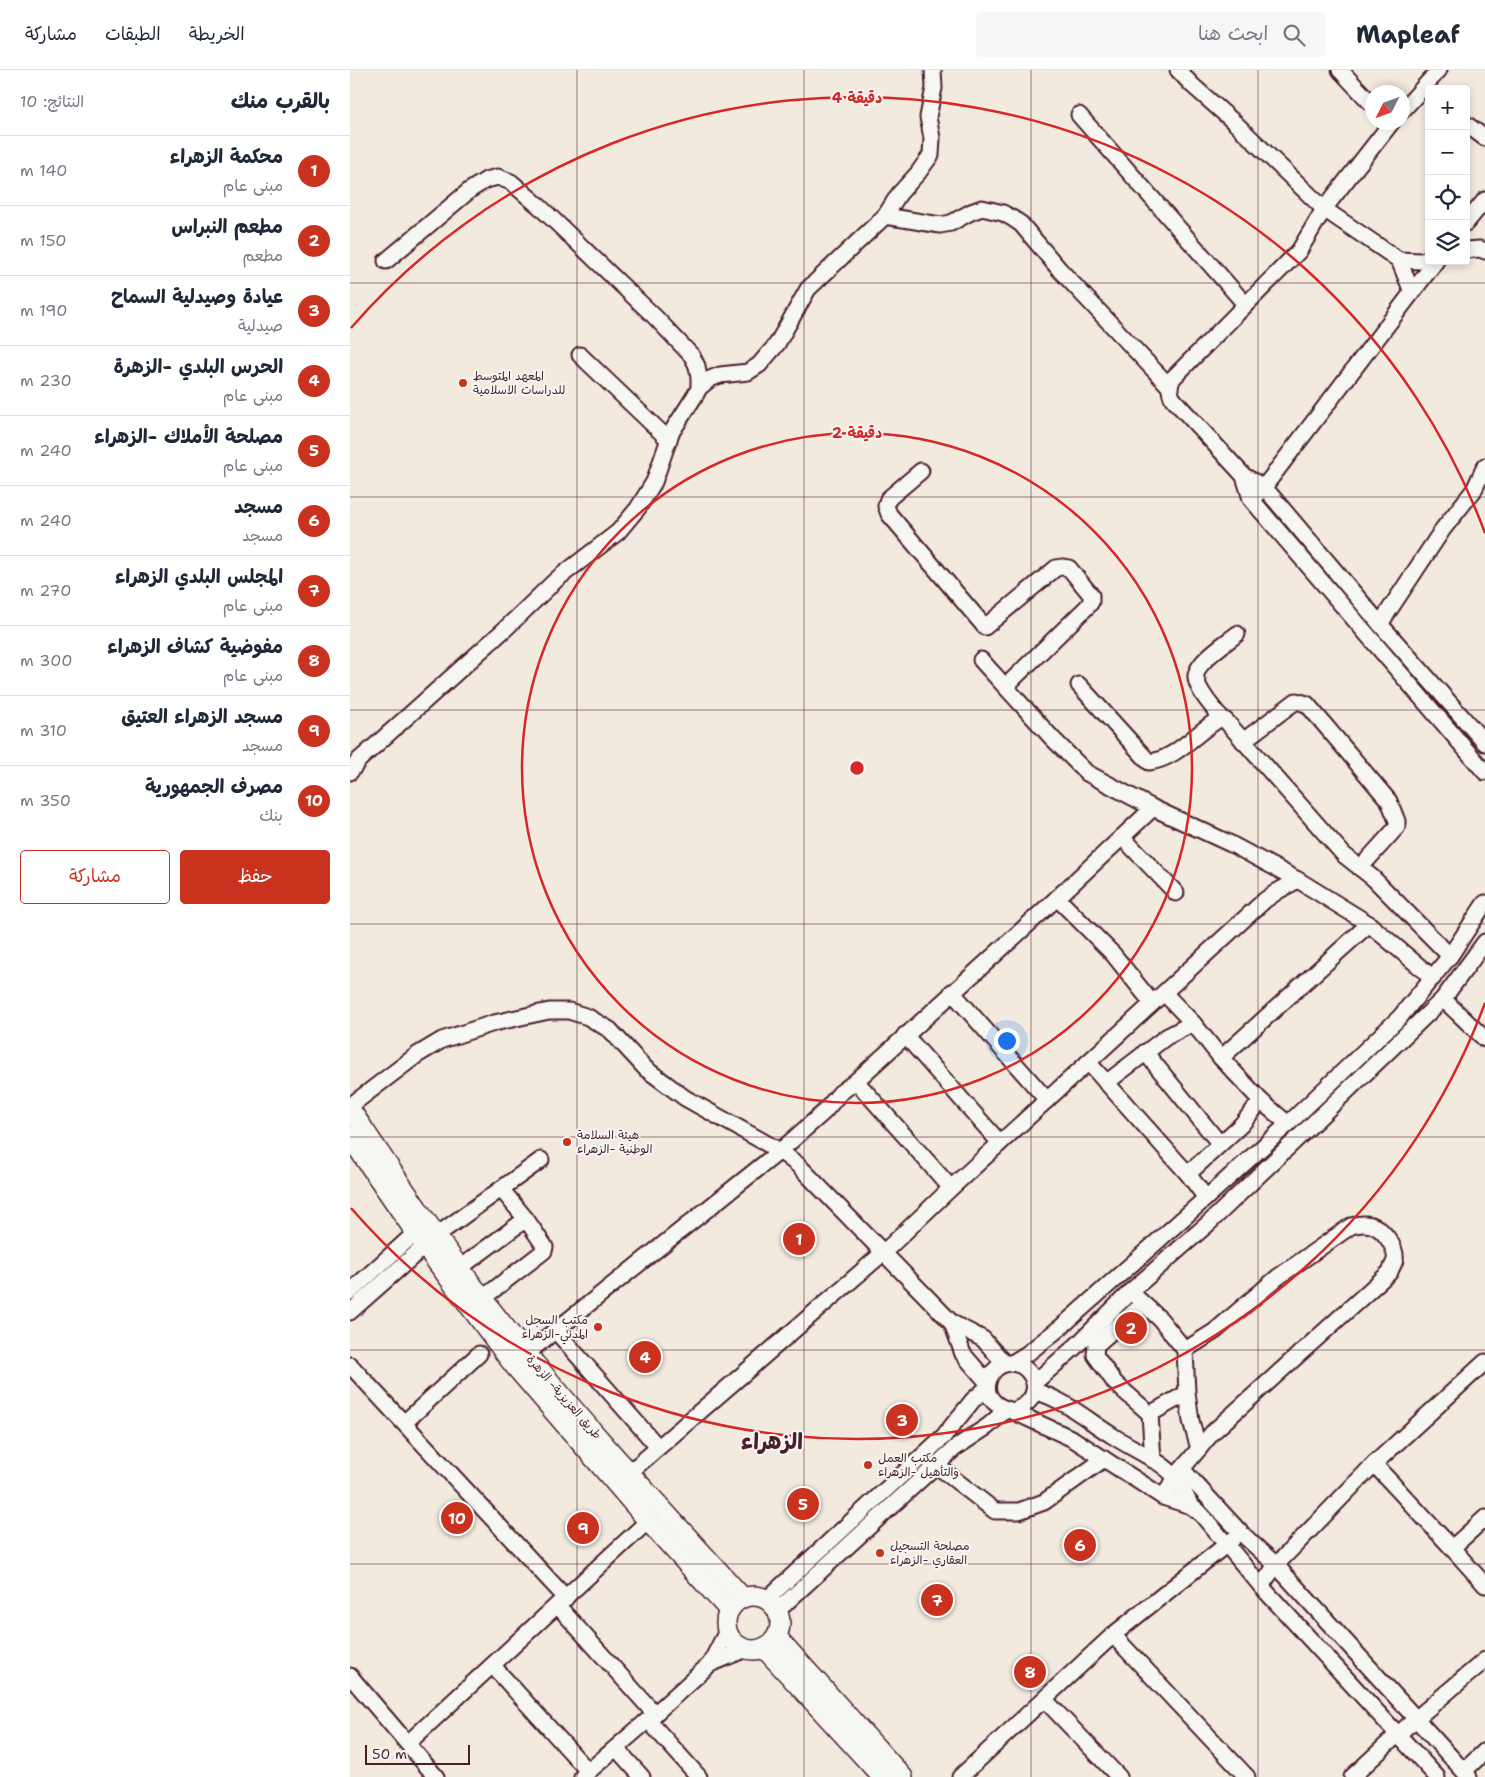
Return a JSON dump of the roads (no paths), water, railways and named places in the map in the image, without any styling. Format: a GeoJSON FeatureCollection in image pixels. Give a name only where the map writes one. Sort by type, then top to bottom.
{"type":"FeatureCollection","features":[{"type":"Feature","properties":{"kind":"main road","name":"طريق العزيزية- الزهرة"},"geometry":{"type":"LineString","coordinates":[[350,1107],[426,1234],[512,1363],[648,1521],[736,1604]]}},
{"type":"Feature","properties":{"kind":"main road","name":"طريق العزيزية- الزهرة"},"geometry":{"type":"LineString","coordinates":[[350,1137],[426,1234],[461,1268],[526,1354],[630,1472],[736,1604]]}},
{"type":"Feature","properties":{"kind":"main road"},"geometry":{"type":"LineString","coordinates":[[762,1645],[780,1624],[772,1605],[755,1596],[736,1604],[726,1620],[727,1631],[731,1639],[738,1645],[762,1645],[903,1777]]}},
{"type":"Feature","properties":{"kind":"main road"},"geometry":{"type":"LineString","coordinates":[[762,1645],[882,1777]]}},
{"type":"Feature","properties":{"kind":"street"},"geometry":{"type":"LineString","coordinates":[[698,388],[710,379],[720,375],[748,372],[759,365],[778,344],[808,289],[885,216],[899,194],[918,173],[931,155],[932,138],[928,117],[934,88],[933,70]]}},
{"type":"Feature","properties":{"kind":"street"},"geometry":{"type":"LineString","coordinates":[[1178,70],[1324,209],[1399,260],[1425,260]]}},
{"type":"Feature","properties":{"kind":"street"},"geometry":{"type":"LineString","coordinates":[[1340,70],[1365,97]]}},
{"type":"Feature","properties":{"kind":"street"},"geometry":{"type":"LineString","coordinates":[[1430,85],[1439,70]]}},
{"type":"Feature","properties":{"kind":"street"},"geometry":{"type":"LineString","coordinates":[[1410,104],[1425,93]]}},
{"type":"Feature","properties":{"kind":"street"},"geometry":{"type":"LineString","coordinates":[[1079,115],[1245,304]]}},
{"type":"Feature","properties":{"kind":"street"},"geometry":{"type":"LineString","coordinates":[[1470,127],[1485,138]]}},
{"type":"Feature","properties":{"kind":"street"},"geometry":{"type":"LineString","coordinates":[[1386,130],[1324,209],[1299,251],[1173,378],[1169,392],[1173,399],[1244,476],[1264,487],[1380,624],[1485,743]]}},
{"type":"Feature","properties":{"kind":"street"},"geometry":{"type":"LineString","coordinates":[[353,761],[504,630],[557,579],[618,532],[638,508],[654,482],[669,440],[698,388],[699,378],[694,361],[655,317],[539,206],[512,182],[498,176],[486,180],[470,190],[386,261]]}},
{"type":"Feature","properties":{"kind":"street"},"geometry":{"type":"LineString","coordinates":[[1468,220],[1485,200]]}},
{"type":"Feature","properties":{"kind":"street"},"geometry":{"type":"LineString","coordinates":[[885,216],[940,225],[951,223],[982,208],[1003,213],[1012,218],[1021,224],[1059,269],[1170,386]]}},
{"type":"Feature","properties":{"kind":"street"},"geometry":{"type":"LineString","coordinates":[[1470,250],[1480,249],[1485,251]]}},
{"type":"Feature","properties":{"kind":"street"},"geometry":{"type":"LineString","coordinates":[[1399,260],[1412,292]]}},
{"type":"Feature","properties":{"kind":"street"},"geometry":{"type":"LineString","coordinates":[[1251,499],[1264,487],[1433,265]]}},
{"type":"Feature","properties":{"kind":"street"},"geometry":{"type":"LineString","coordinates":[[580,355],[669,440]]}},
{"type":"Feature","properties":{"kind":"street"},"geometry":{"type":"LineString","coordinates":[[1380,624],[1443,529],[1479,493],[1485,466]]}},
{"type":"Feature","properties":{"kind":"street"},"geometry":{"type":"LineString","coordinates":[[921,471],[888,499],[886,506],[889,514],[985,627],[1056,568],[1062,566],[1069,568],[1091,595],[1091,602],[1087,607],[1006,686]]}},
{"type":"Feature","properties":{"kind":"street"},"geometry":{"type":"LineString","coordinates":[[1244,476],[1251,499],[1485,772]]}},
{"type":"Feature","properties":{"kind":"street"},"geometry":{"type":"LineString","coordinates":[[1237,634],[1204,661],[1196,672],[1196,680],[1202,692],[1221,718],[1226,720],[1344,855],[1373,878],[1450,956]]}},
{"type":"Feature","properties":{"kind":"street"},"geometry":{"type":"LineString","coordinates":[[981,660],[1052,738],[1088,773],[1153,808],[1231,844],[1298,880],[1369,924],[1433,978]]}},
{"type":"Feature","properties":{"kind":"street"},"geometry":{"type":"LineString","coordinates":[[1079,685],[1149,762],[1157,761],[1192,740],[1221,718]]}},
{"type":"Feature","properties":{"kind":"street"},"geometry":{"type":"LineString","coordinates":[[1243,741],[1296,700],[1307,704],[1389,801],[1397,821],[1397,827],[1360,868]]}},
{"type":"Feature","properties":{"kind":"street"},"geometry":{"type":"LineString","coordinates":[[526,1354],[780,1151],[824,1112],[840,1093],[856,1081],[1057,898],[1153,808]]}},
{"type":"Feature","properties":{"kind":"street"},"geometry":{"type":"LineString","coordinates":[[1122,837],[1176,894]]}},
{"type":"Feature","properties":{"kind":"street"},"geometry":{"type":"LineString","coordinates":[[630,1472],[883,1253],[951,1188],[1265,900],[1298,880]]}},
{"type":"Feature","properties":{"kind":"street"},"geometry":{"type":"LineString","coordinates":[[1057,898],[1113,954],[1152,1003]]}},
{"type":"Feature","properties":{"kind":"street"},"geometry":{"type":"LineString","coordinates":[[772,1605],[943,1437],[973,1400],[988,1385],[995,1368],[1028,1353],[1061,1327],[1288,1124],[1400,1017],[1450,956],[1485,902]]}},
{"type":"Feature","properties":{"kind":"street"},"geometry":{"type":"LineString","coordinates":[[1221,1058],[1369,924]]}},
{"type":"Feature","properties":{"kind":"street"},"geometry":{"type":"LineString","coordinates":[[772,1605],[955,1448],[1009,1410],[1024,1405],[1029,1401],[1034,1387],[1130,1292],[1210,1222],[1443,999],[1485,942]]}},
{"type":"Feature","properties":{"kind":"street"},"geometry":{"type":"LineString","coordinates":[[952,992],[1047,1100]]}},
{"type":"Feature","properties":{"kind":"street"},"geometry":{"type":"LineString","coordinates":[[1164,993],[1193,1023],[1221,1058],[1261,1101],[1288,1124]]}},
{"type":"Feature","properties":{"kind":"street"},"geometry":{"type":"LineString","coordinates":[[1443,999],[1485,1039]]}},
{"type":"Feature","properties":{"kind":"street"},"geometry":{"type":"LineString","coordinates":[[350,1107],[417,1055],[442,1040],[494,1023],[549,1011],[569,1011],[588,1017],[610,1030],[646,1069],[685,1098],[780,1151],[798,1165],[952,1323],[983,1339],[1009,1363],[1018,1364],[1027,1369],[1034,1387],[1063,1402],[1113,1437],[1179,1474],[1276,1565],[1466,1774],[1485,1751]]}},
{"type":"Feature","properties":{"kind":"street"},"geometry":{"type":"LineString","coordinates":[[1106,1083],[1166,1037],[1193,1023]]}},
{"type":"Feature","properties":{"kind":"street"},"geometry":{"type":"LineString","coordinates":[[905,1035],[1000,1143]]}},
{"type":"Feature","properties":{"kind":"street"},"geometry":{"type":"LineString","coordinates":[[1145,1052],[1220,1144]]}},
{"type":"Feature","properties":{"kind":"street"},"geometry":{"type":"LineString","coordinates":[[1088,1062],[1188,1174],[1206,1198]]}},
{"type":"Feature","properties":{"kind":"street"},"geometry":{"type":"LineString","coordinates":[[856,1081],[951,1188]]}},
{"type":"Feature","properties":{"kind":"street"},"geometry":{"type":"LineString","coordinates":[[1188,1174],[1252,1113],[1261,1101]]}},
{"type":"Feature","properties":{"kind":"street"},"geometry":{"type":"LineString","coordinates":[[350,1292],[426,1234],[501,1189],[541,1160]]}},
{"type":"Feature","properties":{"kind":"street"},"geometry":{"type":"LineString","coordinates":[[483,1298],[544,1250],[545,1247],[526,1219],[501,1189]]}},
{"type":"Feature","properties":{"kind":"street"},"geometry":{"type":"LineString","coordinates":[[461,1268],[526,1219]]}},
{"type":"Feature","properties":{"kind":"street"},"geometry":{"type":"LineString","coordinates":[[1163,1497],[1199,1449],[1220,1426],[1390,1272],[1395,1259],[1392,1245],[1382,1232],[1373,1225],[1360,1224],[1351,1226],[1278,1277],[1215,1331],[1185,1350]]}},
{"type":"Feature","properties":{"kind":"street"},"geometry":{"type":"LineString","coordinates":[[350,1312],[426,1234]]}},
{"type":"Feature","properties":{"kind":"street"},"geometry":{"type":"LineString","coordinates":[[1130,1292],[1160,1319],[1185,1350],[1187,1393],[1191,1420],[1199,1449]]}},
{"type":"Feature","properties":{"kind":"street"},"geometry":{"type":"LineString","coordinates":[[1143,1304],[1096,1345],[1095,1355],[1115,1383],[1150,1414],[1153,1460]]}},
{"type":"Feature","properties":{"kind":"street"},"geometry":{"type":"LineString","coordinates":[[952,1323],[963,1354],[988,1385],[993,1402],[1073,1439],[1163,1497],[1191,1506],[1202,1516],[1260,1586],[1437,1777]]}},
{"type":"Feature","properties":{"kind":"street"},"geometry":{"type":"LineString","coordinates":[[555,1330],[658,1447]]}},
{"type":"Feature","properties":{"kind":"street"},"geometry":{"type":"LineString","coordinates":[[404,1423],[479,1354]]}},
{"type":"Feature","properties":{"kind":"street"},"geometry":{"type":"LineString","coordinates":[[1260,1586],[1276,1565],[1374,1464],[1485,1362]]}},
{"type":"Feature","properties":{"kind":"street"},"geometry":{"type":"LineString","coordinates":[[350,1365],[404,1423],[562,1602],[699,1777]]}},
{"type":"Feature","properties":{"kind":"street"},"geometry":{"type":"LineString","coordinates":[[1150,1414],[1187,1393]]}},
{"type":"Feature","properties":{"kind":"street"},"geometry":{"type":"LineString","coordinates":[[936,1465],[995,1511],[1019,1511],[1044,1502],[1104,1459]]}},
{"type":"Feature","properties":{"kind":"street"},"geometry":{"type":"LineString","coordinates":[[1374,1464],[1485,1585]]}},
{"type":"Feature","properties":{"kind":"street"},"geometry":{"type":"LineString","coordinates":[[1179,1474],[1191,1506]]}},
{"type":"Feature","properties":{"kind":"street"},"geometry":{"type":"LineString","coordinates":[[1452,1548],[1485,1518]]}},
{"type":"Feature","properties":{"kind":"street"},"geometry":{"type":"LineString","coordinates":[[408,1743],[648,1521]]}},
{"type":"Feature","properties":{"kind":"street"},"geometry":{"type":"LineString","coordinates":[[960,1777],[1114,1635],[1240,1532]]}},
{"type":"Feature","properties":{"kind":"street"},"geometry":{"type":"LineString","coordinates":[[493,1666],[585,1774],[710,1664],[727,1631]]}},
{"type":"Feature","properties":{"kind":"street"},"geometry":{"type":"LineString","coordinates":[[1114,1635],[1247,1777]]}},
{"type":"Feature","properties":{"kind":"street"},"geometry":{"type":"LineString","coordinates":[[710,1664],[762,1645]]}},
{"type":"Feature","properties":{"kind":"street"},"geometry":{"type":"LineString","coordinates":[[1352,1777],[1397,1734],[1485,1660]]}},
{"type":"Feature","properties":{"kind":"street"},"geometry":{"type":"LineString","coordinates":[[350,1676],[436,1777]]}},
{"type":"Feature","properties":{"kind":"street"},"geometry":{"type":"LineString","coordinates":[[1045,1700],[1119,1777]]}},
{"type":"Feature","properties":{"kind":"street"},"geometry":{"type":"LineString","coordinates":[[616,1748],[642,1777]]}},
{"type":"Feature","properties":{"kind":"place","name":"المعهد المتوسط للدراسات الاسلامية"},"geometry":{"type":"Point","coordinates":[463,383]}},
{"type":"Feature","properties":{"kind":"place","name":"هيئة السلامة الوطنية -الزهراء"},"geometry":{"type":"Point","coordinates":[567,1142]}},
{"type":"Feature","properties":{"kind":"place","name":"محكمة الزهراء"},"geometry":{"type":"Point","coordinates":[799,1239]}},
{"type":"Feature","properties":{"kind":"place","name":"مكتب السجل المدني-الزهراء"},"geometry":{"type":"Point","coordinates":[598,1327]}},
{"type":"Feature","properties":{"kind":"place","name":"مطعم النبراس"},"geometry":{"type":"Point","coordinates":[1131,1328]}},
{"type":"Feature","properties":{"kind":"place","name":"الحرس البلدي -الزهرة"},"geometry":{"type":"Point","coordinates":[645,1357]}},
{"type":"Feature","properties":{"kind":"place","name":"عيادة وصيدلية السماح"},"geometry":{"type":"Point","coordinates":[902,1420]}},
{"type":"Feature","properties":{"kind":"place","name":"مكتب العمل والتأهيل -الزهراء"},"geometry":{"type":"Point","coordinates":[868,1465]}},
{"type":"Feature","properties":{"kind":"place","name":"مصلحة الأملاك -الزهراء"},"geometry":{"type":"Point","coordinates":[803,1504]}},
{"type":"Feature","properties":{"kind":"place","name":"مصرف الجمهورية"},"geometry":{"type":"Point","coordinates":[457,1518]}},
{"type":"Feature","properties":{"kind":"place","name":"مسجد الزهراء العتيق"},"geometry":{"type":"Point","coordinates":[583,1528]}},
{"type":"Feature","properties":{"kind":"place","name":"مسجد"},"geometry":{"type":"Point","coordinates":[1080,1545]}},
{"type":"Feature","properties":{"kind":"place","name":"مصلحة التسجيل العقاري -الزهراء"},"geometry":{"type":"Point","coordinates":[880,1553]}},
{"type":"Feature","properties":{"kind":"place","name":"المجلس البلدي الزهراء"},"geometry":{"type":"Point","coordinates":[937,1600]}},
{"type":"Feature","properties":{"kind":"place","name":"مفوضية كشاف الزهراء"},"geometry":{"type":"Point","coordinates":[1030,1672]}},
{"type":"Feature","properties":{"kind":"district","name":"الزهراء"},"geometry":{"type":"Point","coordinates":[772,1441]}}]}
